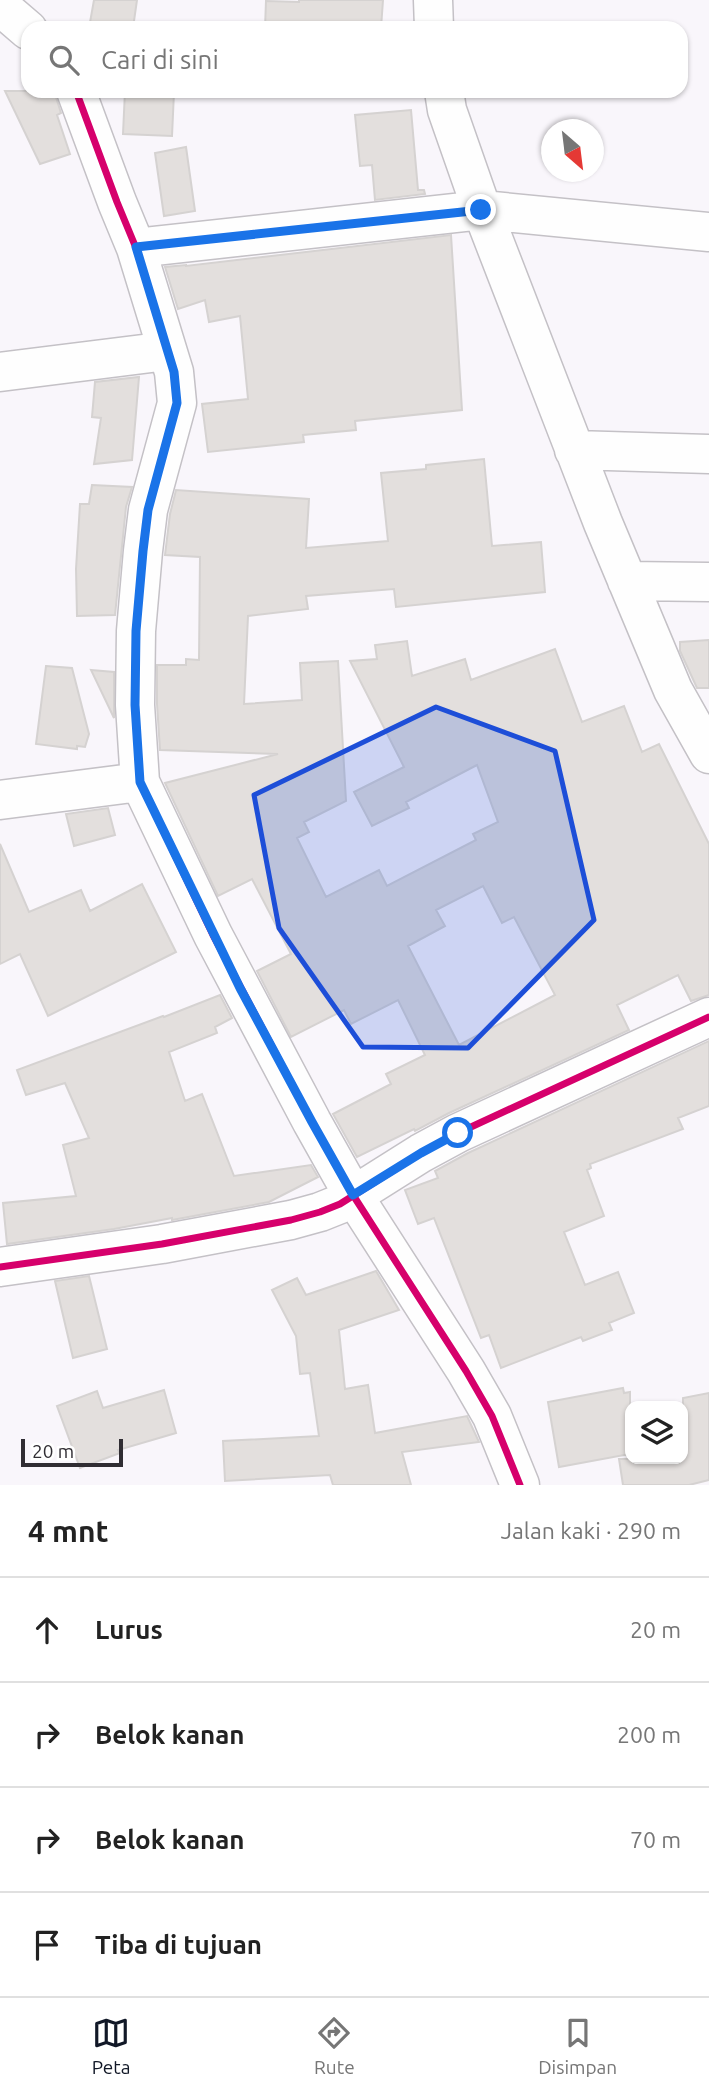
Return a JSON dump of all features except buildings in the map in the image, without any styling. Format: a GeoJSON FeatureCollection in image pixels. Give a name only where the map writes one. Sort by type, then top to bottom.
{"type":"FeatureCollection","features":[{"type":"Feature","properties":{"kind":"street"},"geometry":{"type":"LineString","coordinates":[[433,0],[434,21]]}},
{"type":"Feature","properties":{"kind":"street"},"geometry":{"type":"LineString","coordinates":[[0,6],[21,24]]}},
{"type":"Feature","properties":{"kind":"street"},"geometry":{"type":"LineString","coordinates":[[79,98],[136,247],[174,372],[177,403],[148,510],[136,631],[135,705],[140,782],[240,988],[312,1122],[353,1195],[492,1416],[520,1485]]}},
{"type":"Feature","properties":{"kind":"street"},"geometry":{"type":"LineString","coordinates":[[445,98],[481,210],[574,450],[673,691],[709,754]]}},
{"type":"Feature","properties":{"kind":"street"},"geometry":{"type":"LineString","coordinates":[[136,247],[481,210],[709,232]]}},
{"type":"Feature","properties":{"kind":"street"},"geometry":{"type":"LineString","coordinates":[[0,372],[167,351]]}},
{"type":"Feature","properties":{"kind":"street"},"geometry":{"type":"LineString","coordinates":[[574,450],[709,454]]}},
{"type":"Feature","properties":{"kind":"street"},"geometry":{"type":"LineString","coordinates":[[627,581],[709,582]]}},
{"type":"Feature","properties":{"kind":"street"},"geometry":{"type":"LineString","coordinates":[[0,800],[140,782]]}},
{"type":"Feature","properties":{"kind":"street"},"geometry":{"type":"LineString","coordinates":[[0,1267],[162,1244],[291,1220],[330,1208],[458,1133],[709,1017]]}},
{"type":"Feature","properties":{"kind":"highlighted area"},"geometry":{"type":"Polygon","coordinates":[[[436,707],[555,751],[594,920],[468,1048],[363,1047],[279,928],[254,795],[436,707]]]}},
{"type":"Feature","properties":{"kind":"cycle path"},"geometry":{"type":"LineString","coordinates":[[79,98],[136,248],[174,372],[177,403],[148,510],[143,551],[136,631],[135,705],[140,782],[213,935],[312,1122],[353,1195],[492,1416],[520,1485]]}},
{"type":"Feature","properties":{"kind":"cycle path"},"geometry":{"type":"LineString","coordinates":[[0,1267],[162,1244],[320,1212],[340,1204],[458,1133],[709,1017]]}},
{"type":"Feature","properties":{"kind":"route"},"geometry":{"type":"LineString","coordinates":[[458,1133],[353,1195],[240,988],[140,782],[135,705],[136,631],[143,551],[148,510],[177,403],[174,372],[136,247],[481,210]]}}]}
